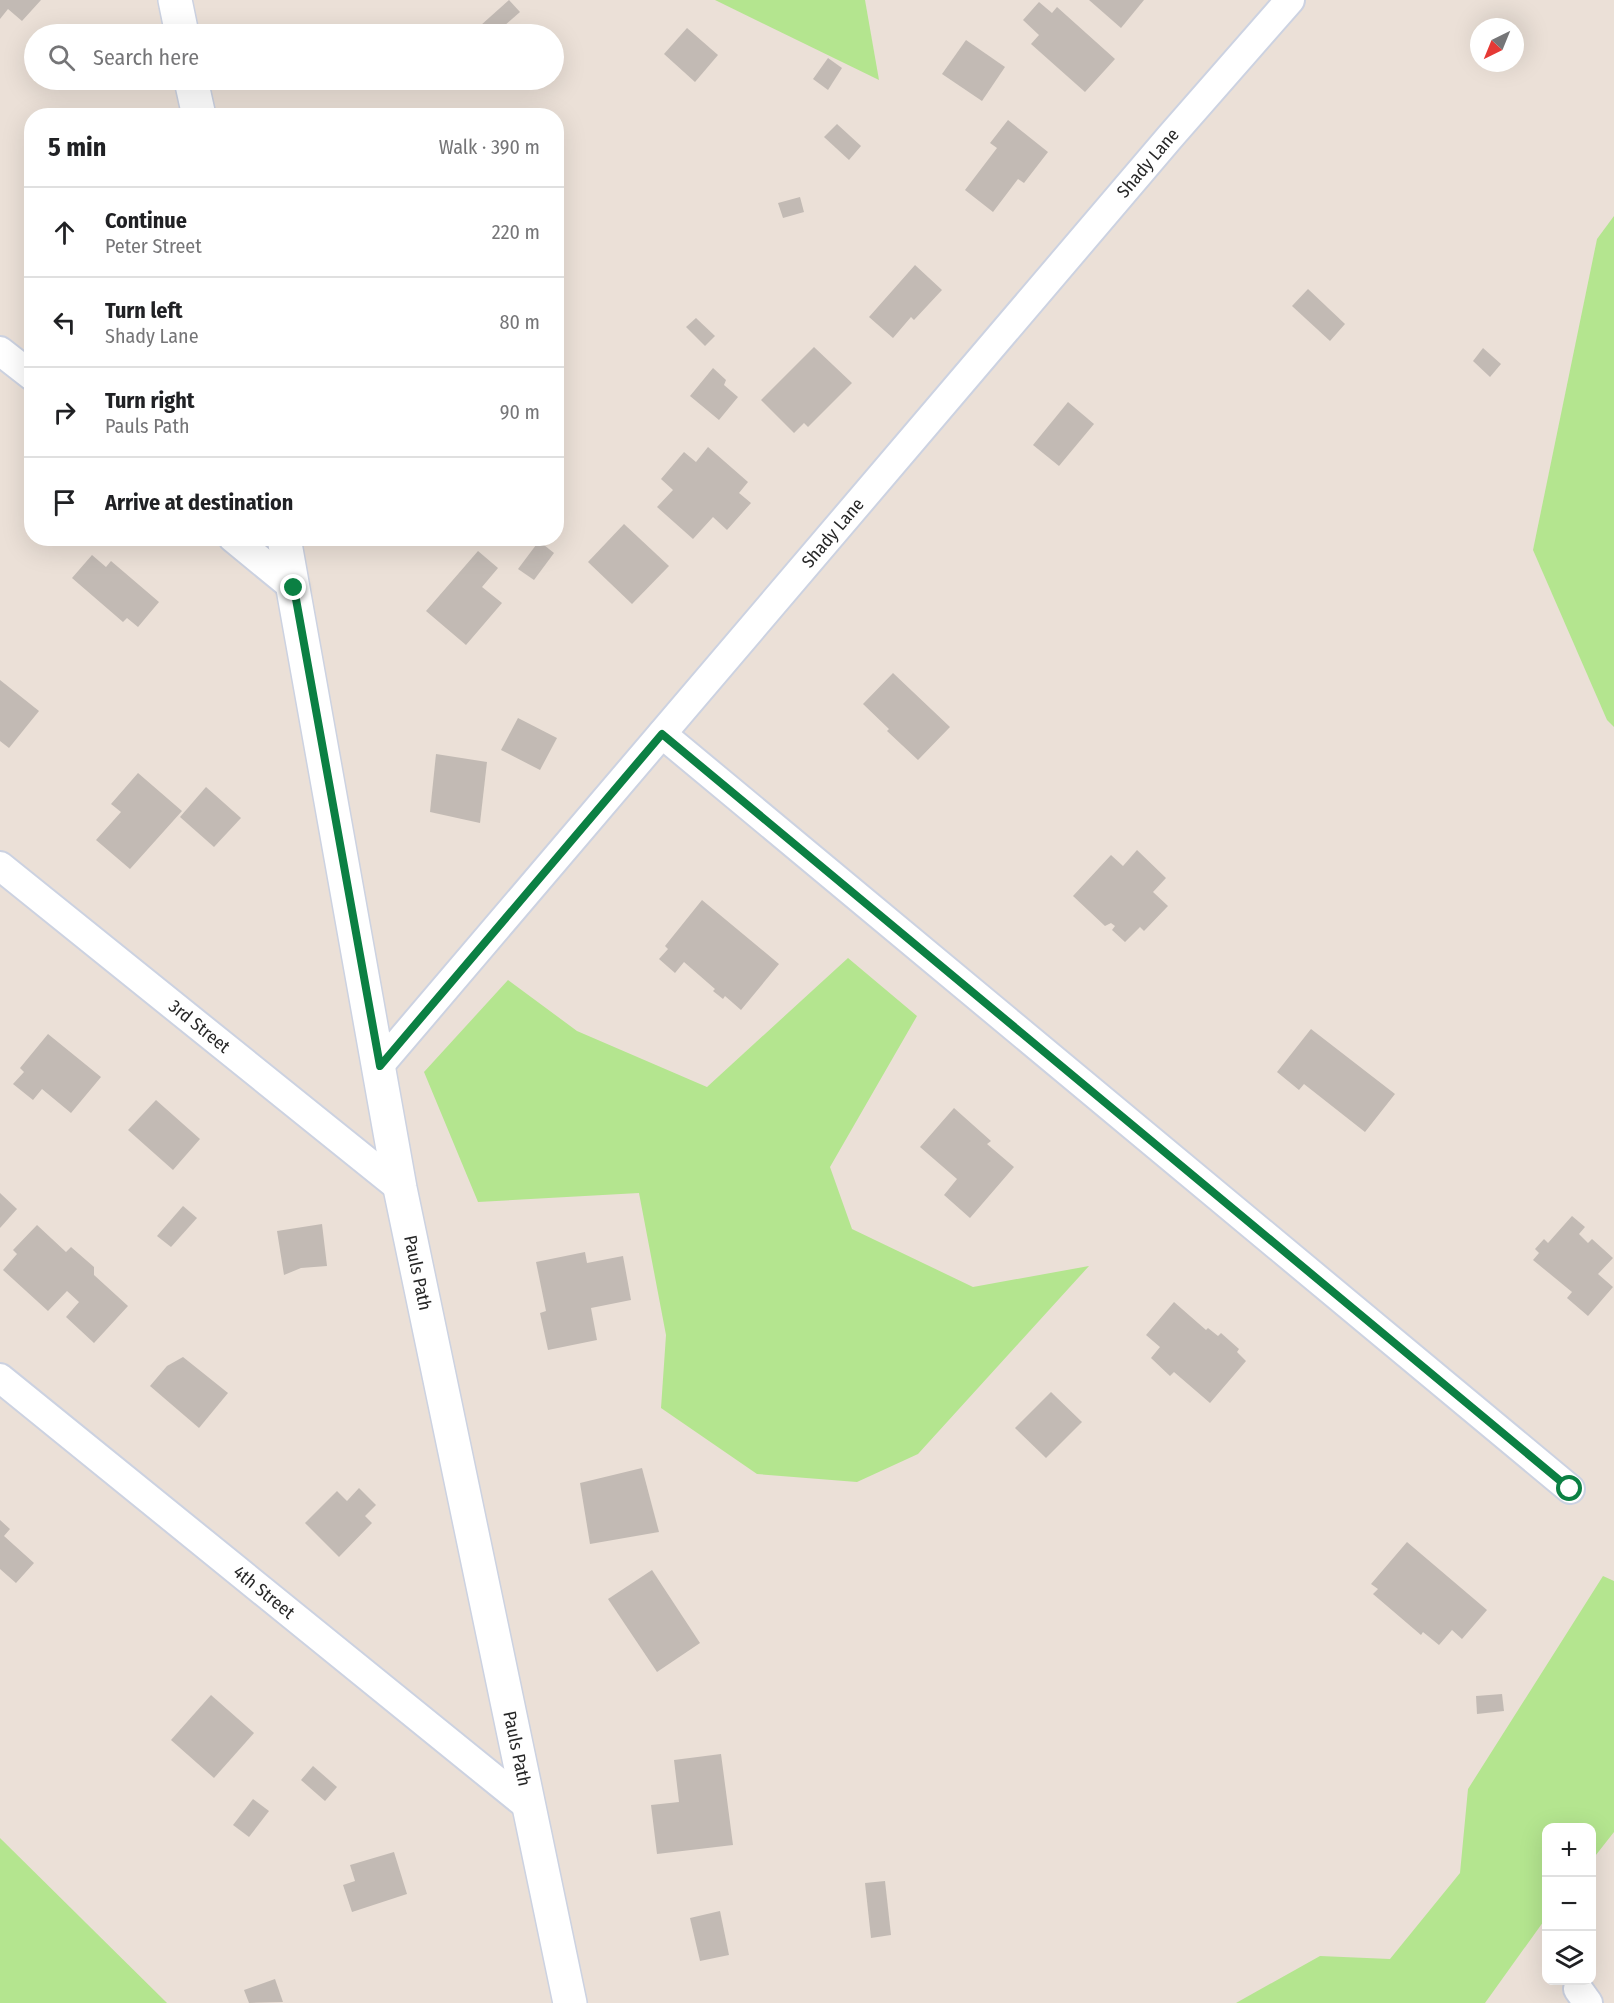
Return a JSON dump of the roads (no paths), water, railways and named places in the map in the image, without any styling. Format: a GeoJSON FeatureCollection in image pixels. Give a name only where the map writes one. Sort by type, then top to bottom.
{"type":"FeatureCollection","features":[{"type":"Feature","properties":{"kind":"street"},"geometry":{"type":"LineString","coordinates":[[175,0],[180,24]]}},
{"type":"Feature","properties":{"kind":"street","name":"Shady Lane"},"geometry":{"type":"LineString","coordinates":[[380,1066],[1290,0]]}},
{"type":"Feature","properties":{"kind":"street"},"geometry":{"type":"LineString","coordinates":[[193,90],[197,108]]}},
{"type":"Feature","properties":{"kind":"street"},"geometry":{"type":"LineString","coordinates":[[0,351],[24,370]]}},
{"type":"Feature","properties":{"kind":"street"},"geometry":{"type":"LineString","coordinates":[[243,546],[294,588]]}},
{"type":"Feature","properties":{"kind":"street","name":"Pauls Path"},"geometry":{"type":"LineString","coordinates":[[286,546],[400,1188],[570,2003]]}},
{"type":"Feature","properties":{"kind":"street"},"geometry":{"type":"LineString","coordinates":[[662,734],[1570,1489]]}},
{"type":"Feature","properties":{"kind":"street","name":"3rd Street"},"geometry":{"type":"LineString","coordinates":[[0,866],[400,1188]]}},
{"type":"Feature","properties":{"kind":"street","name":"4th Street"},"geometry":{"type":"LineString","coordinates":[[0,1378],[529,1807]]}}]}
